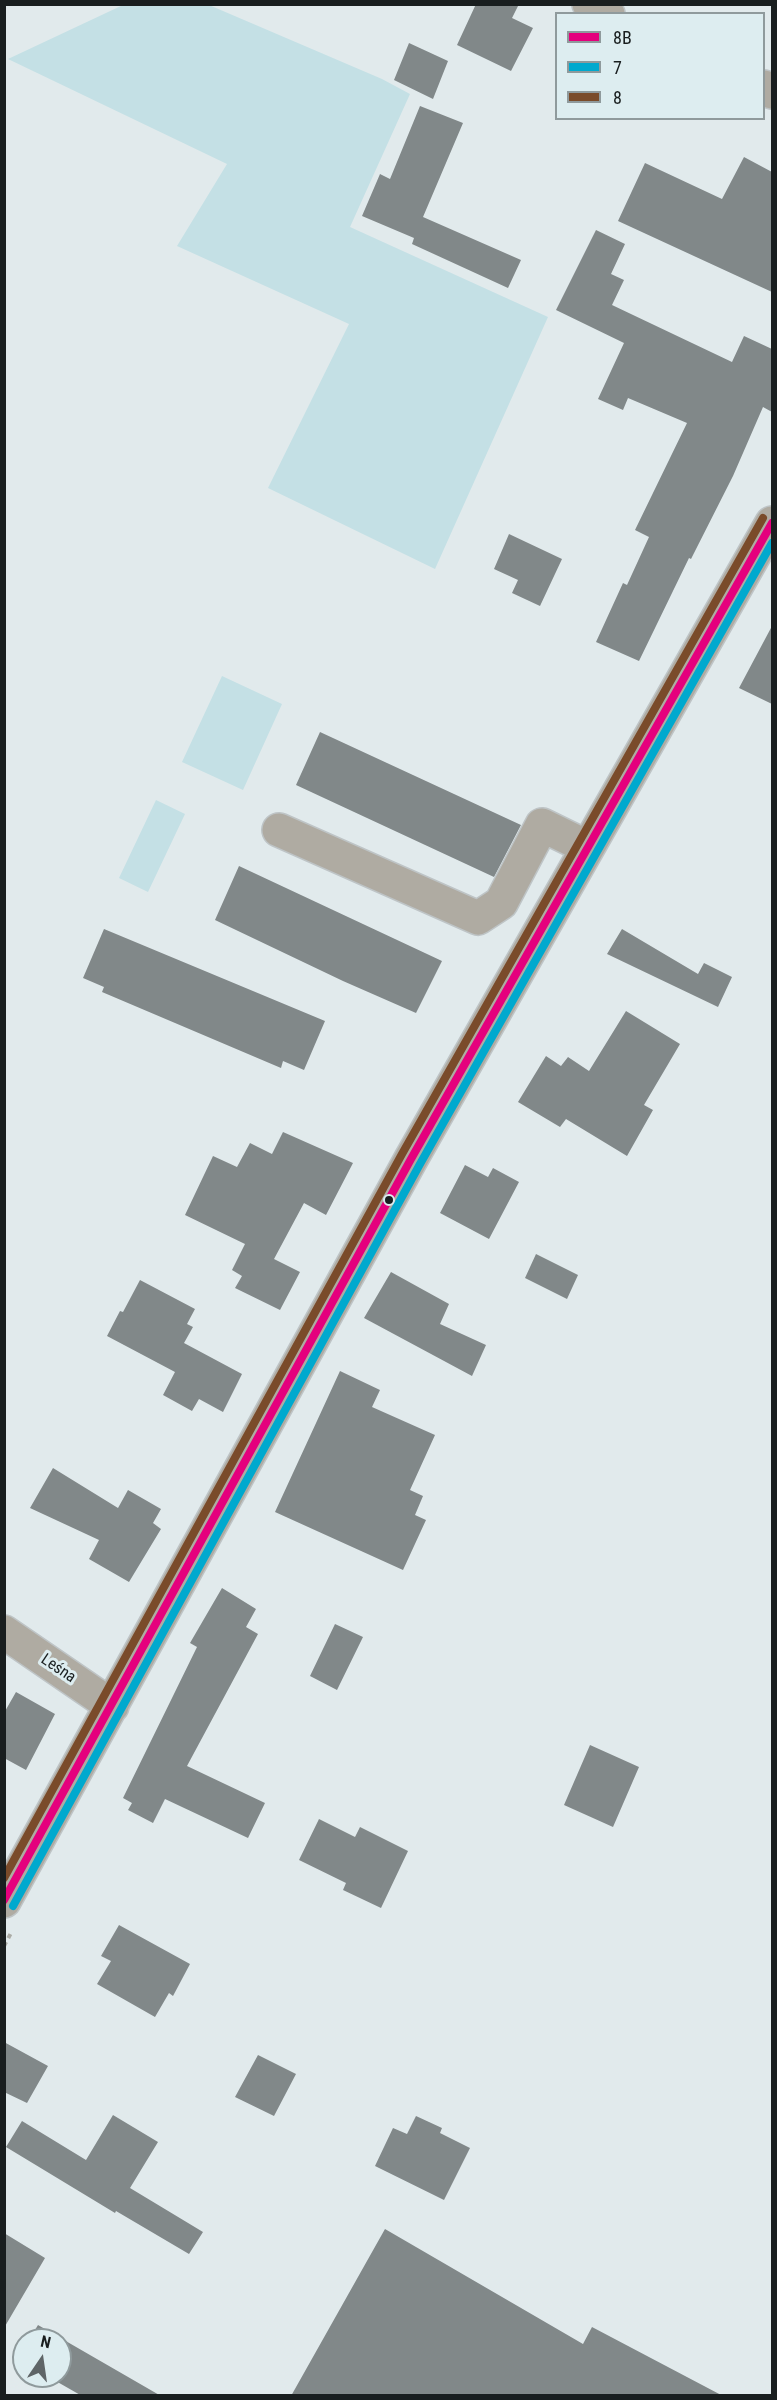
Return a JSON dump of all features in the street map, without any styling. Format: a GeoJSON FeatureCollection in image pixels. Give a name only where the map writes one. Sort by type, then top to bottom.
{"type":"FeatureCollection","features":[{"type":"Feature","properties":{"kind":"street"},"geometry":{"type":"LineString","coordinates":[[588,4],[604,12]]}},
{"type":"Feature","properties":{"kind":"street"},"geometry":{"type":"LineString","coordinates":[[4,1901],[414,1152],[772,523]]}},
{"type":"Feature","properties":{"kind":"street"},"geometry":{"type":"LineString","coordinates":[[279,830],[478,918],[501,903],[542,825],[587,847]]}},
{"type":"Feature","properties":{"kind":"street","name":"Leśna"},"geometry":{"type":"LineString","coordinates":[[4,1632],[112,1706]]}},
{"type":"Feature","properties":{"kind":"shaded area"},"geometry":{"type":"Polygon","coordinates":[[[123,5],[209,5],[382,79],[410,94],[350,227],[548,317],[435,569],[268,488],[349,324],[177,246],[227,164],[8,59],[123,5]]]}},
{"type":"Feature","properties":{"kind":"shaded area"},"geometry":{"type":"Polygon","coordinates":[[[222,676],[282,704],[243,790],[182,762],[222,676]]]}},
{"type":"Feature","properties":{"kind":"shaded area"},"geometry":{"type":"Polygon","coordinates":[[[156,800],[185,814],[148,892],[119,878],[156,800]]]}},
{"type":"Feature","properties":{"kind":"building"},"geometry":{"type":"Polygon","coordinates":[[[476,4],[519,4],[512,18],[533,28],[511,71],[457,45],[476,4]]]}},
{"type":"Feature","properties":{"kind":"building"},"geometry":{"type":"Polygon","coordinates":[[[409,43],[448,61],[433,99],[394,80],[409,43]]]}},
{"type":"Feature","properties":{"kind":"building"},"geometry":{"type":"Polygon","coordinates":[[[420,106],[463,123],[423,217],[521,260],[508,288],[412,244],[414,238],[362,216],[380,174],[390,179],[420,106]]]}},
{"type":"Feature","properties":{"kind":"building"},"geometry":{"type":"Polygon","coordinates":[[[744,157],[772,172],[772,292],[618,221],[645,163],[722,199],[744,157]]]}},
{"type":"Feature","properties":{"kind":"building"},"geometry":{"type":"Polygon","coordinates":[[[596,230],[625,244],[611,274],[624,280],[612,305],[732,362],[744,336],[772,349],[772,412],[763,407],[733,476],[691,559],[689,558],[639,661],[596,642],[623,583],[627,585],[649,537],[635,530],[687,423],[628,398],[623,410],[598,399],[624,343],[556,310],[596,230]]]}},
{"type":"Feature","properties":{"kind":"building"},"geometry":{"type":"Polygon","coordinates":[[[509,534],[562,559],[540,606],[512,593],[518,580],[494,569],[509,534]]]}},
{"type":"Feature","properties":{"kind":"building"},"geometry":{"type":"Polygon","coordinates":[[[772,626],[772,704],[739,688],[772,626]]]}},
{"type":"Feature","properties":{"kind":"building"},"geometry":{"type":"Polygon","coordinates":[[[320,732],[521,825],[494,877],[296,785],[320,732]]]}},
{"type":"Feature","properties":{"kind":"building"},"geometry":{"type":"Polygon","coordinates":[[[239,866],[442,961],[416,1013],[215,920],[239,866]]]}},
{"type":"Feature","properties":{"kind":"building"},"geometry":{"type":"Polygon","coordinates":[[[104,929],[325,1021],[304,1070],[283,1061],[281,1068],[102,992],[104,987],[83,978],[104,929]]]}},
{"type":"Feature","properties":{"kind":"building"},"geometry":{"type":"Polygon","coordinates":[[[622,929],[698,974],[704,963],[732,977],[718,1007],[607,954],[622,929]]]}},
{"type":"Feature","properties":{"kind":"building"},"geometry":{"type":"Polygon","coordinates":[[[626,1011],[680,1044],[644,1105],[653,1110],[627,1156],[566,1119],[560,1127],[518,1102],[546,1056],[561,1066],[568,1057],[589,1071],[626,1011]]]}},
{"type":"Feature","properties":{"kind":"building"},"geometry":{"type":"Polygon","coordinates":[[[283,1132],[353,1163],[326,1215],[304,1203],[274,1259],[300,1272],[280,1310],[235,1288],[242,1276],[232,1270],[245,1244],[185,1215],[213,1156],[237,1167],[250,1143],[272,1154],[283,1132]]]}},
{"type":"Feature","properties":{"kind":"building"},"geometry":{"type":"Polygon","coordinates":[[[465,1165],[488,1177],[493,1168],[519,1182],[489,1239],[440,1213],[465,1165]]]}},
{"type":"Feature","properties":{"kind":"building"},"geometry":{"type":"Polygon","coordinates":[[[536,1254],[578,1275],[567,1299],[525,1278],[536,1254]]]}},
{"type":"Feature","properties":{"kind":"building"},"geometry":{"type":"Polygon","coordinates":[[[391,1272],[449,1304],[440,1324],[486,1345],[472,1376],[364,1318],[391,1272]]]}},
{"type":"Feature","properties":{"kind":"building"},"geometry":{"type":"Polygon","coordinates":[[[140,1280],[195,1309],[187,1324],[193,1327],[184,1343],[242,1374],[223,1412],[199,1399],[192,1411],[163,1395],[175,1372],[107,1336],[140,1280]]]}},
{"type":"Feature","properties":{"kind":"building"},"geometry":{"type":"Polygon","coordinates":[[[340,1371],[380,1390],[372,1407],[435,1435],[410,1490],[423,1496],[415,1515],[426,1520],[403,1570],[275,1512],[340,1371]]]}},
{"type":"Feature","properties":{"kind":"building"},"geometry":{"type":"Polygon","coordinates":[[[53,1468],[118,1508],[128,1490],[161,1509],[153,1523],[161,1529],[129,1582],[89,1559],[99,1540],[30,1508],[53,1468]]]}},
{"type":"Feature","properties":{"kind":"building"},"geometry":{"type":"Polygon","coordinates":[[[222,1588],[256,1609],[246,1627],[258,1634],[187,1766],[265,1803],[248,1838],[165,1799],[153,1823],[128,1810],[132,1803],[123,1798],[197,1647],[190,1643],[222,1588]]]}},
{"type":"Feature","properties":{"kind":"building"},"geometry":{"type":"Polygon","coordinates":[[[335,1624],[363,1637],[337,1690],[310,1676],[335,1624]]]}},
{"type":"Feature","properties":{"kind":"building"},"geometry":{"type":"Polygon","coordinates":[[[16,1692],[55,1714],[26,1770],[4,1758],[4,1713],[16,1692]]]}},
{"type":"Feature","properties":{"kind":"building"},"geometry":{"type":"Polygon","coordinates":[[[590,1745],[639,1767],[613,1827],[564,1805],[590,1745]]]}},
{"type":"Feature","properties":{"kind":"building"},"geometry":{"type":"Polygon","coordinates":[[[319,1819],[355,1837],[360,1827],[408,1851],[381,1908],[343,1890],[346,1883],[299,1860],[319,1819]]]}},
{"type":"Feature","properties":{"kind":"building"},"geometry":{"type":"Polygon","coordinates":[[[119,1925],[190,1964],[173,1996],[169,1993],[155,2017],[97,1984],[111,1961],[101,1956],[119,1925]]]}},
{"type":"Feature","properties":{"kind":"building"},"geometry":{"type":"Polygon","coordinates":[[[4,2042],[48,2066],[27,2103],[4,2092],[4,2042]]]}},
{"type":"Feature","properties":{"kind":"building"},"geometry":{"type":"Polygon","coordinates":[[[258,2055],[296,2074],[274,2116],[235,2097],[258,2055]]]}},
{"type":"Feature","properties":{"kind":"building"},"geometry":{"type":"Polygon","coordinates":[[[113,2115],[158,2142],[130,2188],[203,2232],[189,2254],[116,2211],[115,2213],[6,2147],[22,2121],[86,2160],[113,2115]]]}},
{"type":"Feature","properties":{"kind":"building"},"geometry":{"type":"Polygon","coordinates":[[[416,2116],[442,2128],[440,2133],[470,2148],[444,2200],[375,2166],[393,2128],[407,2134],[416,2116]]]}},
{"type":"Feature","properties":{"kind":"building"},"geometry":{"type":"Polygon","coordinates":[[[385,2229],[583,2344],[592,2327],[723,2396],[291,2396],[385,2229]]]}},
{"type":"Feature","properties":{"kind":"building"},"geometry":{"type":"Polygon","coordinates":[[[4,2233],[45,2258],[4,2328],[4,2233]]]}},
{"type":"Feature","properties":{"kind":"building"},"geometry":{"type":"Polygon","coordinates":[[[72,2345],[161,2396],[82,2396],[68,2388],[72,2388],[72,2345]]]}},
{"type":"Feature","properties":{"kind":"transit line","name":"8"},"geometry":{"type":"LineString","coordinates":[[4,1878],[402,1154],[763,518]]}},
{"type":"Feature","properties":{"kind":"transit line","name":"8B"},"geometry":{"type":"LineString","coordinates":[[4,1900],[411,1159],[772,523]]}},
{"type":"Feature","properties":{"kind":"transit line","name":"7"},"geometry":{"type":"LineString","coordinates":[[13,1906],[420,1164],[772,543]]}}]}
